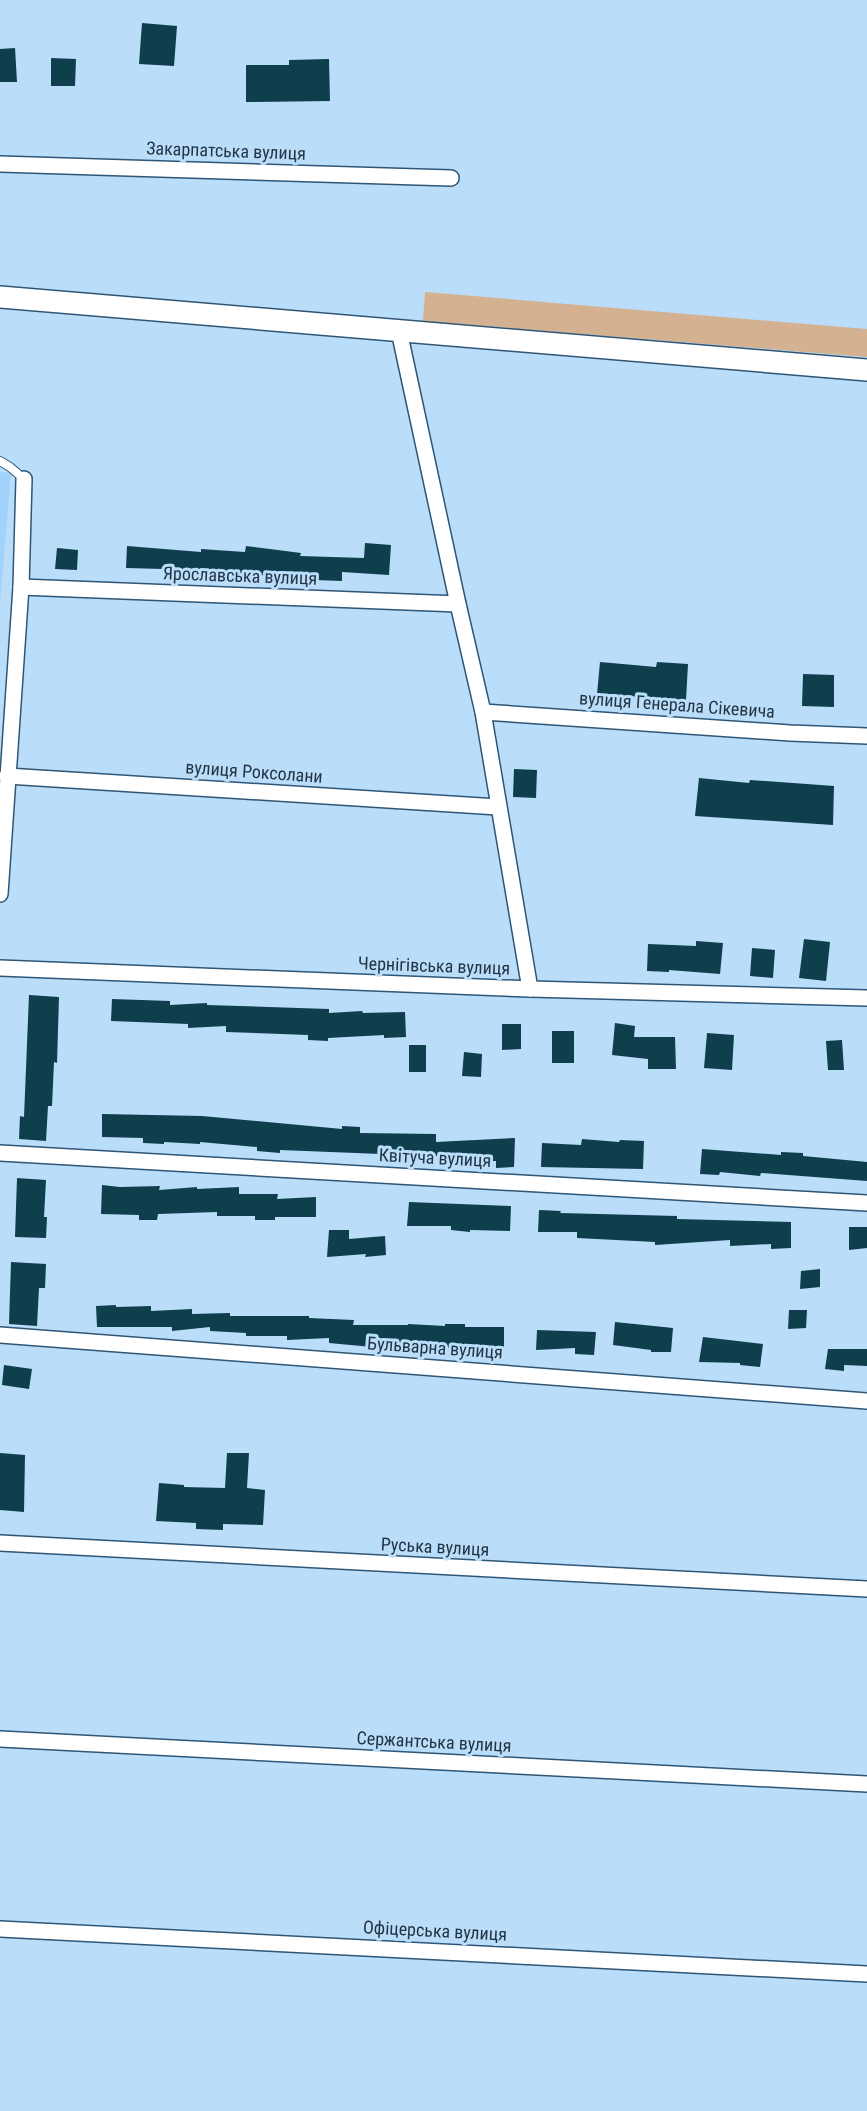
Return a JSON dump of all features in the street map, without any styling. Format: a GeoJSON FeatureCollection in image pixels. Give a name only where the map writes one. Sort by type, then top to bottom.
{"type":"FeatureCollection","features":[{"type":"Feature","properties":{"kind":"street","name":"Закарпатська вулиця"},"geometry":{"type":"LineString","coordinates":[[0,164],[451,178]]}},
{"type":"Feature","properties":{"kind":"street"},"geometry":{"type":"LineString","coordinates":[[0,297],[867,370]]}},
{"type":"Feature","properties":{"kind":"street"},"geometry":{"type":"LineString","coordinates":[[399,331],[483,712],[530,989]]}},
{"type":"Feature","properties":{"kind":"street"},"geometry":{"type":"LineString","coordinates":[[0,894],[21,587],[24,479]]}},
{"type":"Feature","properties":{"kind":"street","name":"Ярославська вулиця"},"geometry":{"type":"LineString","coordinates":[[21,587],[458,604]]}},
{"type":"Feature","properties":{"kind":"street","name":"вулиця Генерала Сікевича"},"geometry":{"type":"LineString","coordinates":[[483,712],[790,733],[867,736]]}},
{"type":"Feature","properties":{"kind":"street","name":"вулиця Роксолани"},"geometry":{"type":"LineString","coordinates":[[7,776],[498,807]]}},
{"type":"Feature","properties":{"kind":"street","name":"Чернігівська вулиця"},"geometry":{"type":"LineString","coordinates":[[0,968],[530,989],[867,998]]}},
{"type":"Feature","properties":{"kind":"street","name":"Квітуча вулиця"},"geometry":{"type":"LineString","coordinates":[[0,1153],[867,1203]]}},
{"type":"Feature","properties":{"kind":"street","name":"Бульварна вулиця"},"geometry":{"type":"LineString","coordinates":[[0,1335],[867,1401]]}},
{"type":"Feature","properties":{"kind":"street","name":"Руська вулиця"},"geometry":{"type":"LineString","coordinates":[[0,1543],[867,1589]]}},
{"type":"Feature","properties":{"kind":"street","name":"Сержантська вулиця"},"geometry":{"type":"LineString","coordinates":[[0,1739],[867,1784]]}},
{"type":"Feature","properties":{"kind":"street","name":"Офіцерська вулиця"},"geometry":{"type":"LineString","coordinates":[[0,1929],[18,1928],[867,1974]]}},
{"type":"Feature","properties":{"kind":"lane"},"geometry":{"type":"LineString","coordinates":[[0,462],[24,479]]}},
{"type":"Feature","properties":{"kind":"shaded area"},"geometry":{"type":"Polygon","coordinates":[[[425,292],[867,329],[867,357],[423,321],[425,292]]]}},
{"type":"Feature","properties":{"kind":"shaded area"},"geometry":{"type":"Polygon","coordinates":[[[0,472],[11,473],[0,602],[0,472]]]}},
{"type":"Feature","properties":{"kind":"building"},"geometry":{"type":"Polygon","coordinates":[[[142,23],[177,26],[174,66],[139,64],[142,23]]]}},
{"type":"Feature","properties":{"kind":"building"},"geometry":{"type":"Polygon","coordinates":[[[15,48],[17,82],[0,82],[0,49],[15,48]]]}},
{"type":"Feature","properties":{"kind":"building"},"geometry":{"type":"Polygon","coordinates":[[[51,58],[76,59],[75,86],[51,86],[51,58]]]}},
{"type":"Feature","properties":{"kind":"building"},"geometry":{"type":"Polygon","coordinates":[[[329,59],[330,101],[246,102],[246,65],[289,65],[289,60],[329,59]]]}},
{"type":"Feature","properties":{"kind":"building"},"geometry":{"type":"Polygon","coordinates":[[[365,543],[391,545],[389,575],[342,572],[342,581],[185,568],[185,574],[163,572],[163,569],[126,568],[127,546],[201,552],[201,549],[245,552],[246,546],[301,553],[300,556],[364,558],[365,543]]]}},
{"type":"Feature","properties":{"kind":"building"},"geometry":{"type":"Polygon","coordinates":[[[57,548],[78,550],[77,570],[55,569],[57,548]]]}},
{"type":"Feature","properties":{"kind":"building"},"geometry":{"type":"Polygon","coordinates":[[[600,662],[656,667],[657,662],[688,664],[686,700],[597,694],[600,662]]]}},
{"type":"Feature","properties":{"kind":"building"},"geometry":{"type":"Polygon","coordinates":[[[803,674],[834,675],[834,707],[802,706],[803,674]]]}},
{"type":"Feature","properties":{"kind":"building"},"geometry":{"type":"Polygon","coordinates":[[[514,769],[537,770],[536,798],[513,797],[514,769]]]}},
{"type":"Feature","properties":{"kind":"building"},"geometry":{"type":"Polygon","coordinates":[[[699,778],[749,783],[750,780],[834,786],[833,825],[695,816],[699,778]]]}},
{"type":"Feature","properties":{"kind":"building"},"geometry":{"type":"Polygon","coordinates":[[[804,939],[830,942],[826,981],[799,978],[804,939]]]}},
{"type":"Feature","properties":{"kind":"building"},"geometry":{"type":"Polygon","coordinates":[[[696,941],[723,943],[720,974],[669,970],[669,972],[647,971],[648,944],[696,946],[696,941]]]}},
{"type":"Feature","properties":{"kind":"building"},"geometry":{"type":"Polygon","coordinates":[[[752,948],[775,950],[773,978],[750,976],[752,948]]]}},
{"type":"Feature","properties":{"kind":"building"},"geometry":{"type":"Polygon","coordinates":[[[29,995],[59,997],[57,1063],[54,1062],[52,1106],[48,1106],[46,1141],[19,1139],[20,1116],[24,1117],[29,995]]]}},
{"type":"Feature","properties":{"kind":"building"},"geometry":{"type":"Polygon","coordinates":[[[112,999],[170,1001],[170,1005],[207,1003],[207,1005],[329,1009],[329,1013],[405,1012],[406,1037],[384,1038],[384,1035],[328,1038],[328,1041],[308,1040],[308,1035],[226,1032],[226,1026],[188,1028],[188,1024],[111,1021],[112,999]]]}},
{"type":"Feature","properties":{"kind":"building"},"geometry":{"type":"Polygon","coordinates":[[[615,1023],[635,1026],[634,1037],[675,1037],[676,1069],[648,1069],[648,1059],[612,1055],[615,1023]]]}},
{"type":"Feature","properties":{"kind":"building"},"geometry":{"type":"Polygon","coordinates":[[[502,1024],[521,1024],[521,1049],[502,1050],[502,1024]]]}},
{"type":"Feature","properties":{"kind":"building"},"geometry":{"type":"Polygon","coordinates":[[[552,1031],[574,1031],[574,1063],[552,1063],[552,1031]]]}},
{"type":"Feature","properties":{"kind":"building"},"geometry":{"type":"Polygon","coordinates":[[[707,1033],[734,1035],[732,1070],[704,1068],[707,1033]]]}},
{"type":"Feature","properties":{"kind":"building"},"geometry":{"type":"Polygon","coordinates":[[[842,1040],[844,1070],[828,1070],[826,1041],[842,1040]]]}},
{"type":"Feature","properties":{"kind":"building"},"geometry":{"type":"Polygon","coordinates":[[[409,1045],[426,1045],[426,1072],[409,1072],[409,1045]]]}},
{"type":"Feature","properties":{"kind":"building"},"geometry":{"type":"Polygon","coordinates":[[[464,1052],[482,1054],[481,1077],[462,1076],[464,1052]]]}},
{"type":"Feature","properties":{"kind":"building"},"geometry":{"type":"Polygon","coordinates":[[[102,1114],[202,1116],[342,1129],[342,1126],[360,1127],[360,1133],[436,1134],[436,1142],[515,1138],[514,1167],[496,1168],[496,1161],[456,1162],[456,1157],[280,1150],[280,1153],[257,1151],[257,1147],[200,1142],[200,1144],[143,1143],[143,1138],[102,1137],[102,1114]]]}},
{"type":"Feature","properties":{"kind":"building"},"geometry":{"type":"Polygon","coordinates":[[[582,1139],[619,1142],[620,1140],[644,1141],[643,1169],[541,1167],[542,1143],[581,1145],[582,1139]]]}},
{"type":"Feature","properties":{"kind":"building"},"geometry":{"type":"Polygon","coordinates":[[[702,1149],[781,1155],[781,1152],[803,1153],[803,1156],[867,1162],[867,1181],[761,1173],[760,1176],[720,1172],[719,1175],[700,1174],[702,1149]]]}},
{"type":"Feature","properties":{"kind":"building"},"geometry":{"type":"Polygon","coordinates":[[[17,1178],[46,1180],[44,1217],[47,1217],[46,1238],[15,1237],[17,1178]]]}},
{"type":"Feature","properties":{"kind":"building"},"geometry":{"type":"Polygon","coordinates":[[[102,1185],[160,1186],[159,1190],[239,1187],[239,1194],[278,1194],[277,1199],[316,1197],[316,1217],[275,1217],[275,1220],[255,1220],[255,1216],[217,1216],[217,1212],[158,1214],[157,1220],[139,1220],[139,1215],[101,1214],[102,1185]]]}},
{"type":"Feature","properties":{"kind":"building"},"geometry":{"type":"Polygon","coordinates":[[[409,1202],[511,1206],[510,1231],[470,1230],[470,1232],[451,1230],[451,1226],[407,1226],[409,1202]]]}},
{"type":"Feature","properties":{"kind":"building"},"geometry":{"type":"Polygon","coordinates":[[[539,1210],[561,1211],[560,1213],[677,1216],[677,1219],[791,1222],[791,1248],[771,1249],[771,1244],[730,1246],[730,1240],[655,1245],[655,1242],[577,1238],[577,1232],[538,1232],[539,1210]]]}},
{"type":"Feature","properties":{"kind":"building"},"geometry":{"type":"Polygon","coordinates":[[[849,1227],[867,1227],[867,1248],[849,1250],[849,1227]]]}},
{"type":"Feature","properties":{"kind":"building"},"geometry":{"type":"Polygon","coordinates":[[[329,1230],[349,1230],[349,1239],[385,1236],[386,1255],[327,1257],[329,1230]]]}},
{"type":"Feature","properties":{"kind":"building"},"geometry":{"type":"Polygon","coordinates":[[[11,1262],[46,1264],[45,1288],[39,1288],[37,1326],[9,1324],[11,1262]]]}},
{"type":"Feature","properties":{"kind":"building"},"geometry":{"type":"Polygon","coordinates":[[[820,1269],[820,1287],[800,1289],[801,1271],[820,1269]]]}},
{"type":"Feature","properties":{"kind":"building"},"geometry":{"type":"Polygon","coordinates":[[[116,1305],[116,1307],[151,1306],[151,1311],[192,1309],[192,1314],[309,1316],[309,1318],[354,1320],[353,1325],[445,1326],[445,1324],[465,1324],[465,1327],[504,1327],[504,1348],[383,1348],[329,1343],[329,1338],[287,1340],[287,1336],[246,1336],[246,1333],[210,1331],[210,1327],[172,1331],[172,1327],[97,1327],[96,1306],[116,1305]]]}},
{"type":"Feature","properties":{"kind":"building"},"geometry":{"type":"Polygon","coordinates":[[[789,1310],[807,1310],[806,1328],[788,1329],[789,1310]]]}},
{"type":"Feature","properties":{"kind":"building"},"geometry":{"type":"Polygon","coordinates":[[[615,1322],[673,1328],[671,1352],[651,1352],[651,1350],[613,1345],[615,1322]]]}},
{"type":"Feature","properties":{"kind":"building"},"geometry":{"type":"Polygon","coordinates":[[[537,1330],[596,1332],[594,1355],[575,1354],[575,1348],[536,1350],[537,1330]]]}},
{"type":"Feature","properties":{"kind":"building"},"geometry":{"type":"Polygon","coordinates":[[[703,1337],[763,1344],[760,1367],[740,1365],[740,1363],[699,1362],[703,1337]]]}},
{"type":"Feature","properties":{"kind":"building"},"geometry":{"type":"Polygon","coordinates":[[[828,1349],[867,1349],[867,1366],[844,1365],[844,1371],[825,1369],[828,1349]]]}},
{"type":"Feature","properties":{"kind":"building"},"geometry":{"type":"Polygon","coordinates":[[[4,1365],[32,1369],[29,1389],[2,1385],[4,1365]]]}},
{"type":"Feature","properties":{"kind":"building"},"geometry":{"type":"Polygon","coordinates":[[[0,1453],[25,1455],[24,1512],[0,1510],[0,1453]]]}},
{"type":"Feature","properties":{"kind":"building"},"geometry":{"type":"Polygon","coordinates":[[[227,1453],[249,1453],[247,1488],[265,1490],[263,1525],[223,1524],[223,1530],[196,1529],[196,1523],[156,1521],[159,1483],[184,1485],[184,1487],[225,1488],[227,1453]]]}}]}
